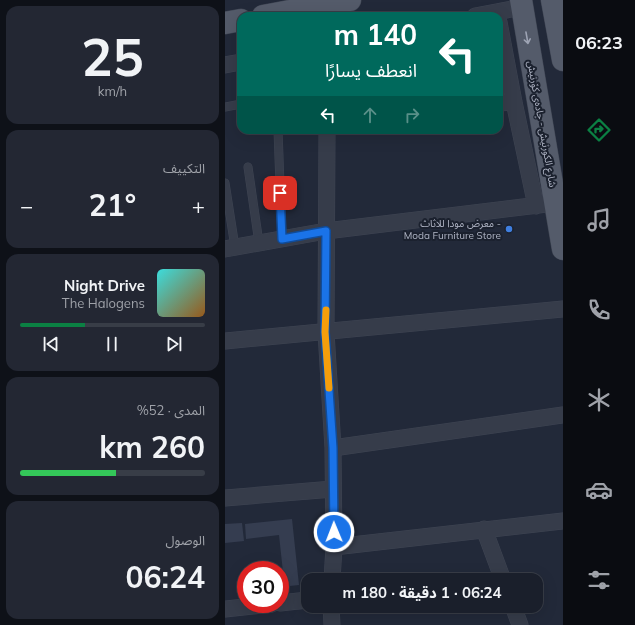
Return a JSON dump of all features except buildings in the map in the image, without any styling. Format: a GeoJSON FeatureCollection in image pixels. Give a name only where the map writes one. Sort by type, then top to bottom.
{"type":"FeatureCollection","features":[{"type":"Feature","properties":{"kind":"main road"},"geometry":{"type":"LineString","coordinates":[[285,12],[350,0]]}},
{"type":"Feature","properties":{"kind":"main road"},"geometry":{"type":"LineString","coordinates":[[552,0],[563,60]]}},
{"type":"Feature","properties":{"kind":"main road","name":"شارع الكورنيش - جادەی کۆرنیش"},"geometry":{"type":"LineString","coordinates":[[521,3],[546,205],[563,249]]}},
{"type":"Feature","properties":{"kind":"main road"},"geometry":{"type":"LineString","coordinates":[[225,23],[237,21]]}},
{"type":"Feature","properties":{"kind":"street"},"geometry":{"type":"LineString","coordinates":[[503,14],[521,3]]}},
{"type":"Feature","properties":{"kind":"street"},"geometry":{"type":"LineString","coordinates":[[225,65],[237,63]]}},
{"type":"Feature","properties":{"kind":"street"},"geometry":{"type":"LineString","coordinates":[[230,248],[326,231],[546,205],[506,103],[503,71]]}},
{"type":"Feature","properties":{"kind":"street"},"geometry":{"type":"LineString","coordinates":[[327,134],[325,332],[333,448],[334,547],[332,573]]}},
{"type":"Feature","properties":{"kind":"street"},"geometry":{"type":"LineString","coordinates":[[225,341],[563,309]]}},
{"type":"Feature","properties":{"kind":"street"},"geometry":{"type":"LineString","coordinates":[[333,448],[563,415]]}},
{"type":"Feature","properties":{"kind":"street"},"geometry":{"type":"LineString","coordinates":[[225,498],[333,489]]}},
{"type":"Feature","properties":{"kind":"street"},"geometry":{"type":"LineString","coordinates":[[334,547],[563,521]]}},
{"type":"Feature","properties":{"kind":"street"},"geometry":{"type":"LineString","coordinates":[[484,529],[500,573]]}},
{"type":"Feature","properties":{"kind":"street"},"geometry":{"type":"LineString","coordinates":[[289,602],[301,601]]}},
{"type":"Feature","properties":{"kind":"street"},"geometry":{"type":"LineString","coordinates":[[225,609],[237,608]]}},
{"type":"Feature","properties":{"kind":"street"},"geometry":{"type":"LineString","coordinates":[[331,613],[331,625]]}},
{"type":"Feature","properties":{"kind":"street"},"geometry":{"type":"LineString","coordinates":[[516,613],[520,625]]}},
{"type":"Feature","properties":{"kind":"lane"},"geometry":{"type":"LineString","coordinates":[[225,107],[237,105]]}},
{"type":"Feature","properties":{"kind":"lane"},"geometry":{"type":"LineString","coordinates":[[278,134],[282,239]]}},
{"type":"Feature","properties":{"kind":"lane"},"geometry":{"type":"LineString","coordinates":[[248,167],[259,243]]}},
{"type":"Feature","properties":{"kind":"lane"},"geometry":{"type":"LineString","coordinates":[[225,183],[230,248]]}},
{"type":"Feature","properties":{"kind":"slow traffic"},"geometry":{"type":"LineString","coordinates":[[326,310],[325,332],[329,388]]}},
{"type":"Feature","properties":{"kind":"place","name":"معرض مودا للاثاث - Moda Furniture Store"},"geometry":{"type":"Point","coordinates":[509,229]}},
{"type":"Feature","properties":{"kind":"route"},"geometry":{"type":"LineString","coordinates":[[280,193],[282,239],[326,231],[325,332],[333,448],[334,532]]}}]}
